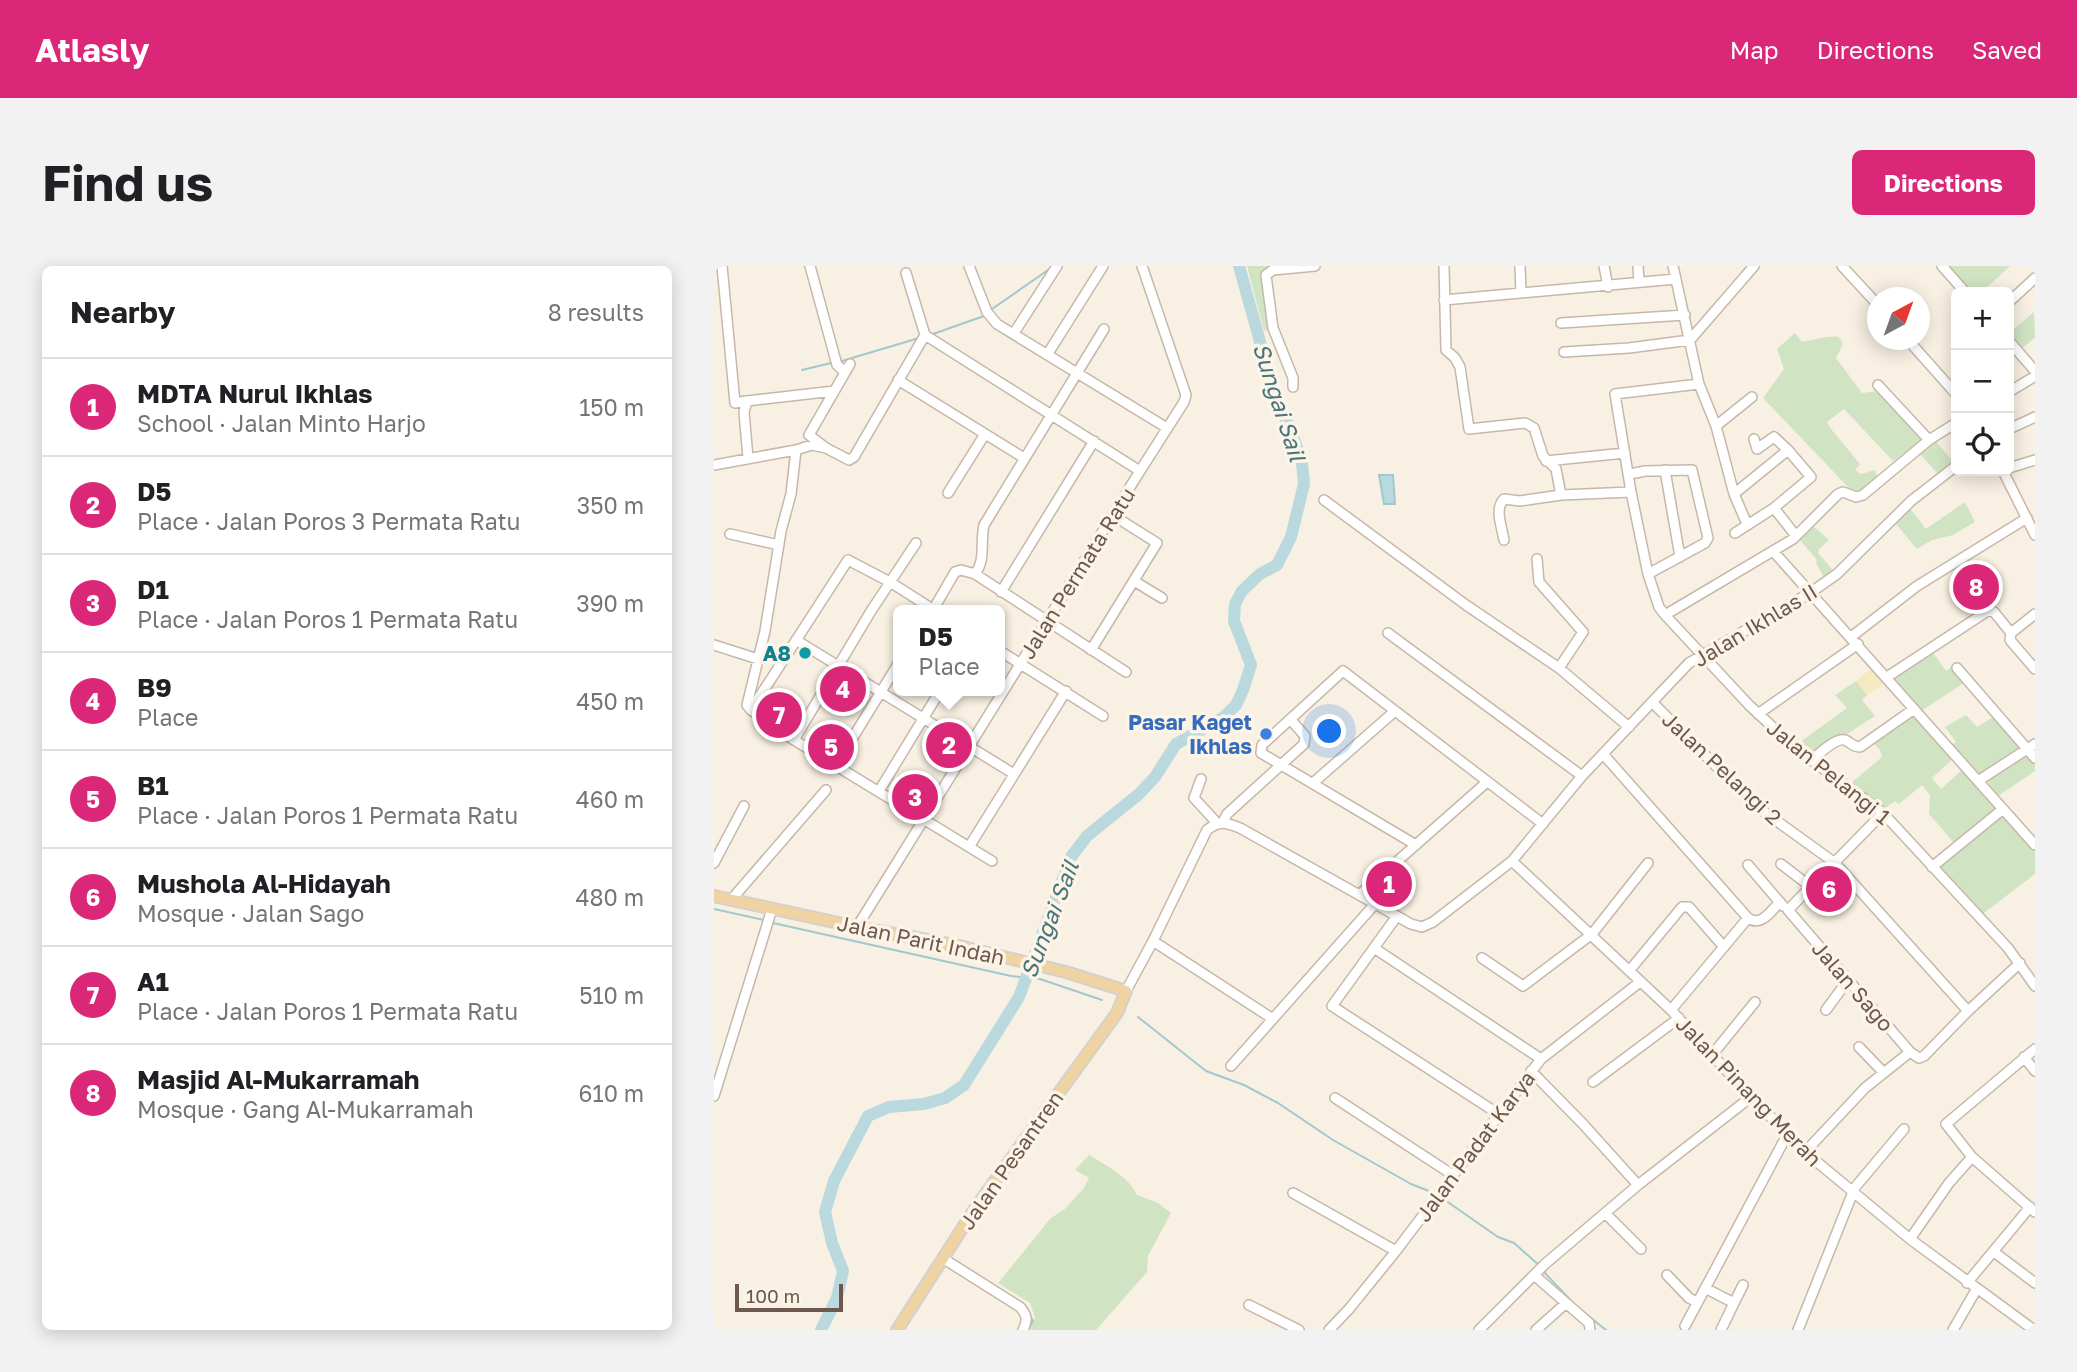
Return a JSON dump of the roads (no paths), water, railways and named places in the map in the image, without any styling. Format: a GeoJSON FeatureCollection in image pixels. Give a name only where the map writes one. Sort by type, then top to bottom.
{"type":"FeatureCollection","features":[{"type":"Feature","properties":{"kind":"main road","name":"Jalan Parit Indah"},"geometry":{"type":"LineString","coordinates":[[714,896],[771,912],[959,946],[1066,972],[1126,991]]}},
{"type":"Feature","properties":{"kind":"main road","name":"Jalan Pesantren"},"geometry":{"type":"LineString","coordinates":[[897,1330],[999,1174],[1118,1013],[1126,991]]}},
{"type":"Feature","properties":{"kind":"street"},"geometry":{"type":"LineString","coordinates":[[722,266],[735,403],[834,391]]}},
{"type":"Feature","properties":{"kind":"street"},"geometry":{"type":"LineString","coordinates":[[810,266],[837,365],[848,368],[809,435],[847,460],[853,459],[925,335],[906,273]]}},
{"type":"Feature","properties":{"kind":"street"},"geometry":{"type":"LineString","coordinates":[[969,266],[987,312],[997,324],[1167,428]]}},
{"type":"Feature","properties":{"kind":"street"},"geometry":{"type":"LineString","coordinates":[[1014,333],[1057,266]]}},
{"type":"Feature","properties":{"kind":"street"},"geometry":{"type":"LineString","coordinates":[[1047,355],[1102,266]]}},
{"type":"Feature","properties":{"kind":"street"},"geometry":{"type":"LineString","coordinates":[[1140,471],[1184,402],[1186,389],[1142,266]]}},
{"type":"Feature","properties":{"kind":"street"},"geometry":{"type":"LineString","coordinates":[[1293,387],[1293,378],[1273,328],[1266,275],[1272,270],[1315,266]]}},
{"type":"Feature","properties":{"kind":"street"},"geometry":{"type":"LineString","coordinates":[[1446,266],[1446,350],[1460,367],[1469,429],[1530,424],[1536,431],[1546,461],[1558,473],[1562,495]]}},
{"type":"Feature","properties":{"kind":"street"},"geometry":{"type":"LineString","coordinates":[[1520,266],[1521,293]]}},
{"type":"Feature","properties":{"kind":"street"},"geometry":{"type":"LineString","coordinates":[[1604,266],[1608,287]]}},
{"type":"Feature","properties":{"kind":"street"},"geometry":{"type":"LineString","coordinates":[[1638,266],[1639,282]]}},
{"type":"Feature","properties":{"kind":"street"},"geometry":{"type":"LineString","coordinates":[[1673,266],[1699,384],[1716,426],[1734,494],[1747,524]]}},
{"type":"Feature","properties":{"kind":"street"},"geometry":{"type":"LineString","coordinates":[[1564,352],[1629,348],[1690,340],[1754,266]]}},
{"type":"Feature","properties":{"kind":"street"},"geometry":{"type":"LineString","coordinates":[[1842,266],[1867,294]]}},
{"type":"Feature","properties":{"kind":"street"},"geometry":{"type":"LineString","coordinates":[[1942,266],[1961,287]]}},
{"type":"Feature","properties":{"kind":"street"},"geometry":{"type":"LineString","coordinates":[[2014,297],[2035,278]]}},
{"type":"Feature","properties":{"kind":"street"},"geometry":{"type":"LineString","coordinates":[[1444,300],[1676,279]]}},
{"type":"Feature","properties":{"kind":"street"},"geometry":{"type":"LineString","coordinates":[[1561,323],[1685,315]]}},
{"type":"Feature","properties":{"kind":"street"},"geometry":{"type":"LineString","coordinates":[[975,574],[981,564],[984,525],[1104,329]]}},
{"type":"Feature","properties":{"kind":"street","name":"Jalan Permata Ratu"},"geometry":{"type":"LineString","coordinates":[[925,335],[1140,471],[1005,689]]}},
{"type":"Feature","properties":{"kind":"street"},"geometry":{"type":"LineString","coordinates":[[2014,347],[2035,373],[2014,388]]}},
{"type":"Feature","properties":{"kind":"street"},"geometry":{"type":"LineString","coordinates":[[1917,350],[1951,388]]}},
{"type":"Feature","properties":{"kind":"street"},"geometry":{"type":"LineString","coordinates":[[898,380],[1024,458]]}},
{"type":"Feature","properties":{"kind":"street"},"geometry":{"type":"LineString","coordinates":[[1699,384],[1615,394],[1648,574],[1665,615],[1796,536],[1838,494],[1843,492],[1856,497],[1863,495],[1929,440],[1951,426]]}},
{"type":"Feature","properties":{"kind":"street"},"geometry":{"type":"LineString","coordinates":[[1878,385],[1929,440]]}},
{"type":"Feature","properties":{"kind":"street"},"geometry":{"type":"LineString","coordinates":[[1716,426],[1752,397]]}},
{"type":"Feature","properties":{"kind":"street"},"geometry":{"type":"LineString","coordinates":[[746,401],[744,412],[748,458]]}},
{"type":"Feature","properties":{"kind":"street"},"geometry":{"type":"LineString","coordinates":[[2014,427],[2035,417]]}},
{"type":"Feature","properties":{"kind":"street"},"geometry":{"type":"LineString","coordinates":[[948,493],[985,434]]}},
{"type":"Feature","properties":{"kind":"street"},"geometry":{"type":"LineString","coordinates":[[1735,533],[1773,508],[1811,477],[1774,438],[1757,449],[1754,439]]}},
{"type":"Feature","properties":{"kind":"street"},"geometry":{"type":"LineString","coordinates":[[1001,592],[1094,442]]}},
{"type":"Feature","properties":{"kind":"street"},"geometry":{"type":"LineString","coordinates":[[714,465],[812,445],[826,448]]}},
{"type":"Feature","properties":{"kind":"street"},"geometry":{"type":"LineString","coordinates":[[796,450],[791,494],[779,545],[765,631],[747,705],[794,740],[992,861]]}},
{"type":"Feature","properties":{"kind":"street"},"geometry":{"type":"LineString","coordinates":[[1734,494],[1788,450]]}},
{"type":"Feature","properties":{"kind":"street"},"geometry":{"type":"LineString","coordinates":[[1546,461],[1625,453]]}},
{"type":"Feature","properties":{"kind":"street"},"geometry":{"type":"LineString","coordinates":[[2014,466],[2035,460]]}},
{"type":"Feature","properties":{"kind":"street"},"geometry":{"type":"LineString","coordinates":[[1630,474],[1688,469],[1694,473],[1708,538],[1705,543],[1648,574]]}},
{"type":"Feature","properties":{"kind":"street"},"geometry":{"type":"LineString","coordinates":[[1665,470],[1681,556]]}},
{"type":"Feature","properties":{"kind":"street","name":"Jalan Ikhlas II"},"geometry":{"type":"LineString","coordinates":[[1397,916],[1417,926],[1429,925],[1512,861],[1582,776],[1689,663],[1837,575],[1911,501],[1951,470]]}},
{"type":"Feature","properties":{"kind":"street"},"geometry":{"type":"LineString","coordinates":[[2006,476],[2035,535]]}},
{"type":"Feature","properties":{"kind":"street"},"geometry":{"type":"LineString","coordinates":[[1504,540],[1498,510],[1504,499],[1520,501],[1562,495],[1631,492]]}},
{"type":"Feature","properties":{"kind":"street"},"geometry":{"type":"LineString","coordinates":[[1324,499],[1466,605],[1559,668],[1629,727]]}},
{"type":"Feature","properties":{"kind":"street"},"geometry":{"type":"LineString","coordinates":[[1773,508],[1796,536]]}},
{"type":"Feature","properties":{"kind":"street"},"geometry":{"type":"LineString","coordinates":[[1091,650],[1157,543],[1114,516]]}},
{"type":"Feature","properties":{"kind":"street"},"geometry":{"type":"LineString","coordinates":[[1758,714],[1855,640],[1925,581],[2027,518]]}},
{"type":"Feature","properties":{"kind":"street"},"geometry":{"type":"LineString","coordinates":[[730,534],[779,545]]}},
{"type":"Feature","properties":{"kind":"street"},"geometry":{"type":"LineString","coordinates":[[794,740],[916,543]]}},
{"type":"Feature","properties":{"kind":"street"},"geometry":{"type":"LineString","coordinates":[[1773,551],[2035,845]]}},
{"type":"Feature","properties":{"kind":"street"},"geometry":{"type":"LineString","coordinates":[[1537,559],[1537,577],[1542,588],[1583,632],[1559,668]]}},
{"type":"Feature","properties":{"kind":"street"},"geometry":{"type":"LineString","coordinates":[[751,710],[848,560],[890,582],[925,605]]}},
{"type":"Feature","properties":{"kind":"street"},"geometry":{"type":"LineString","coordinates":[[936,605],[958,570],[975,574],[1126,672]]}},
{"type":"Feature","properties":{"kind":"street"},"geometry":{"type":"LineString","coordinates":[[1134,580],[1162,598]]}},
{"type":"Feature","properties":{"kind":"street"},"geometry":{"type":"LineString","coordinates":[[1887,677],[1989,610],[1994,612],[2011,633],[2012,643],[2035,669]]}},
{"type":"Feature","properties":{"kind":"street"},"geometry":{"type":"LineString","coordinates":[[2011,633],[2035,614]]}},
{"type":"Feature","properties":{"kind":"street","name":"Jalan Pelangi 1"},"geometry":{"type":"LineString","coordinates":[[1665,615],[1758,714],[1811,760],[1883,813],[2020,963],[2035,986]]}},
{"type":"Feature","properties":{"kind":"street"},"geometry":{"type":"LineString","coordinates":[[1388,633],[1582,776]]}},
{"type":"Feature","properties":{"kind":"street"},"geometry":{"type":"LineString","coordinates":[[796,640],[1014,774]]}},
{"type":"Feature","properties":{"kind":"street"},"geometry":{"type":"LineString","coordinates":[[714,645],[758,659]]}},
{"type":"Feature","properties":{"kind":"street"},"geometry":{"type":"LineString","coordinates":[[1005,654],[1103,716]]}},
{"type":"Feature","properties":{"kind":"street"},"geometry":{"type":"LineString","coordinates":[[1957,668],[2031,747],[2035,758]]}},
{"type":"Feature","properties":{"kind":"street"},"geometry":{"type":"LineString","coordinates":[[1416,845],[1261,753],[1261,747],[1343,671],[1544,824]]}},
{"type":"Feature","properties":{"kind":"street"},"geometry":{"type":"LineString","coordinates":[[836,765],[893,672]]}},
{"type":"Feature","properties":{"kind":"street"},"geometry":{"type":"LineString","coordinates":[[969,847],[1066,691]]}},
{"type":"Feature","properties":{"kind":"street"},"geometry":{"type":"LineString","coordinates":[[879,791],[937,696]]}},
{"type":"Feature","properties":{"kind":"street","name":"Jalan Permata Ratu"},"geometry":{"type":"LineString","coordinates":[[857,927],[1000,696]]}},
{"type":"Feature","properties":{"kind":"street","name":"Jalan Pelangi 2"},"geometry":{"type":"LineString","coordinates":[[1652,702],[1756,806],[1835,863],[1968,1012]]}},
{"type":"Feature","properties":{"kind":"street"},"geometry":{"type":"LineString","coordinates":[[1811,760],[1840,740],[1860,747],[1914,709]]}},
{"type":"Feature","properties":{"kind":"street"},"geometry":{"type":"LineString","coordinates":[[1313,783],[1395,711]]}},
{"type":"Feature","properties":{"kind":"street"},"geometry":{"type":"LineString","coordinates":[[1126,991],[1207,830],[1220,822],[1306,741],[1291,720]]}},
{"type":"Feature","properties":{"kind":"street"},"geometry":{"type":"LineString","coordinates":[[1978,780],[2031,747]]}},
{"type":"Feature","properties":{"kind":"street"},"geometry":{"type":"LineString","coordinates":[[1603,754],[1748,918],[1755,922],[1760,921],[1780,902]]}},
{"type":"Feature","properties":{"kind":"street"},"geometry":{"type":"LineString","coordinates":[[1202,779],[1194,798],[1220,822],[1240,828],[1294,856],[1397,916],[1332,1006],[1500,1115]]}},
{"type":"Feature","properties":{"kind":"street"},"geometry":{"type":"LineString","coordinates":[[1359,895],[1487,782]]}},
{"type":"Feature","properties":{"kind":"street"},"geometry":{"type":"LineString","coordinates":[[731,900],[826,790]]}},
{"type":"Feature","properties":{"kind":"street"},"geometry":{"type":"LineString","coordinates":[[714,863],[744,806]]}},
{"type":"Feature","properties":{"kind":"street"},"geometry":{"type":"LineString","coordinates":[[1932,867],[2003,809]]}},
{"type":"Feature","properties":{"kind":"street"},"geometry":{"type":"LineString","coordinates":[[1788,910],[1883,813]]}},
{"type":"Feature","properties":{"kind":"street","name":"Jalan Pinang Merah"},"geometry":{"type":"LineString","coordinates":[[1512,861],[1671,1010],[1805,1153],[1910,1239],[2034,1330]]}},
{"type":"Feature","properties":{"kind":"street"},"geometry":{"type":"LineString","coordinates":[[1482,958],[1523,986],[1592,934],[1648,863]]}},
{"type":"Feature","properties":{"kind":"street"},"geometry":{"type":"LineString","coordinates":[[1781,864],[1811,887]]}},
{"type":"Feature","properties":{"kind":"street","name":"Jalan Sago"},"geometry":{"type":"LineString","coordinates":[[1748,865],[1910,1052]]}},
{"type":"Feature","properties":{"kind":"street"},"geometry":{"type":"LineString","coordinates":[[1231,1066],[1375,904]]}},
{"type":"Feature","properties":{"kind":"street"},"geometry":{"type":"LineString","coordinates":[[1629,971],[1682,907],[1689,907],[1724,947]]}},
{"type":"Feature","properties":{"kind":"street"},"geometry":{"type":"LineString","coordinates":[[714,1096],[771,912]]}},
{"type":"Feature","properties":{"kind":"street"},"geometry":{"type":"LineString","coordinates":[[1671,1010],[1748,918]]}},
{"type":"Feature","properties":{"kind":"street"},"geometry":{"type":"LineString","coordinates":[[1153,941],[1273,1019]]}},
{"type":"Feature","properties":{"kind":"street"},"geometry":{"type":"LineString","coordinates":[[1374,948],[1541,1059]]}},
{"type":"Feature","properties":{"kind":"street"},"geometry":{"type":"LineString","coordinates":[[1805,1153],[1850,1102],[1910,1052],[1919,1058],[1924,1056],[2020,963]]}},
{"type":"Feature","properties":{"kind":"street"},"geometry":{"type":"LineString","coordinates":[[1826,1010],[1848,980]]}},
{"type":"Feature","properties":{"kind":"street","name":"Jalan Padat Karya"},"geometry":{"type":"LineString","coordinates":[[1329,1330],[1396,1251],[1541,1059],[1640,982]]}},
{"type":"Feature","properties":{"kind":"street"},"geometry":{"type":"LineString","coordinates":[[1712,1055],[1755,1002]]}},
{"type":"Feature","properties":{"kind":"street"},"geometry":{"type":"LineString","coordinates":[[1593,1082],[1679,1018]]}},
{"type":"Feature","properties":{"kind":"street"},"geometry":{"type":"LineString","coordinates":[[1859,1047],[1884,1073]]}},
{"type":"Feature","properties":{"kind":"street"},"geometry":{"type":"LineString","coordinates":[[1967,1283],[2033,1209],[1972,1157],[1946,1124],[2035,1048]]}},
{"type":"Feature","properties":{"kind":"street"},"geometry":{"type":"LineString","coordinates":[[2024,1057],[2035,1071]]}},
{"type":"Feature","properties":{"kind":"street"},"geometry":{"type":"LineString","coordinates":[[1531,1071],[1638,1185]]}},
{"type":"Feature","properties":{"kind":"street"},"geometry":{"type":"LineString","coordinates":[[1479,1330],[1545,1264],[1638,1185],[1751,1097]]}},
{"type":"Feature","properties":{"kind":"street"},"geometry":{"type":"LineString","coordinates":[[1335,1098],[1453,1175]]}},
{"type":"Feature","properties":{"kind":"street"},"geometry":{"type":"LineString","coordinates":[[1798,1330],[1853,1191],[1903,1129]]}},
{"type":"Feature","properties":{"kind":"street"},"geometry":{"type":"LineString","coordinates":[[1685,1326],[1787,1135]]}},
{"type":"Feature","properties":{"kind":"street"},"geometry":{"type":"LineString","coordinates":[[1910,1239],[1949,1183],[1972,1157]]}},
{"type":"Feature","properties":{"kind":"street"},"geometry":{"type":"LineString","coordinates":[[1293,1193],[1396,1251]]}},
{"type":"Feature","properties":{"kind":"street"},"geometry":{"type":"LineString","coordinates":[[1606,1214],[1641,1249]]}},
{"type":"Feature","properties":{"kind":"street"},"geometry":{"type":"LineString","coordinates":[[1994,1252],[2035,1283]]}},
{"type":"Feature","properties":{"kind":"street"},"geometry":{"type":"LineString","coordinates":[[944,1259],[1020,1307],[1026,1314],[1027,1323],[1023,1330]]}},
{"type":"Feature","properties":{"kind":"street"},"geometry":{"type":"LineString","coordinates":[[1534,1274],[1589,1324],[1590,1330]]}},
{"type":"Feature","properties":{"kind":"street"},"geometry":{"type":"LineString","coordinates":[[1667,1275],[1689,1298],[1698,1302]]}},
{"type":"Feature","properties":{"kind":"street"},"geometry":{"type":"LineString","coordinates":[[1721,1330],[1743,1285]]}},
{"type":"Feature","properties":{"kind":"street"},"geometry":{"type":"LineString","coordinates":[[1705,1288],[1734,1303]]}},
{"type":"Feature","properties":{"kind":"street"},"geometry":{"type":"LineString","coordinates":[[1953,1330],[1976,1290]]}},
{"type":"Feature","properties":{"kind":"street"},"geometry":{"type":"LineString","coordinates":[[1536,1330],[1565,1304]]}},
{"type":"Feature","properties":{"kind":"street"},"geometry":{"type":"LineString","coordinates":[[1249,1305],[1299,1330]]}},
{"type":"Feature","properties":{"kind":"water"},"geometry":{"type":"Polygon","coordinates":[[[1379,475],[1393,475],[1395,504],[1384,504],[1379,475]]]}},
{"type":"Feature","properties":{"kind":"waterway","name":"Sungai Sail"},"geometry":{"type":"LineString","coordinates":[[821,1330],[837,1298],[843,1271],[832,1243],[825,1212],[834,1181],[868,1116],[889,1107],[924,1104],[945,1098],[964,1085],[1019,997],[1071,857],[1087,836],[1139,794],[1155,777],[1176,744],[1224,717],[1236,705],[1243,690],[1251,665],[1234,621],[1235,604],[1242,591],[1260,574],[1277,565],[1291,537],[1304,484],[1302,463],[1291,430],[1276,399],[1239,266]]}},
{"type":"Feature","properties":{"kind":"waterway"},"geometry":{"type":"LineString","coordinates":[[992,309],[1051,268]]}},
{"type":"Feature","properties":{"kind":"waterway"},"geometry":{"type":"LineString","coordinates":[[933,334],[984,316]]}},
{"type":"Feature","properties":{"kind":"waterway"},"geometry":{"type":"LineString","coordinates":[[842,361],[919,338]]}},
{"type":"Feature","properties":{"kind":"waterway"},"geometry":{"type":"LineString","coordinates":[[802,370],[831,363]]}},
{"type":"Feature","properties":{"kind":"waterway"},"geometry":{"type":"LineString","coordinates":[[714,909],[764,920]]}},
{"type":"Feature","properties":{"kind":"waterway"},"geometry":{"type":"LineString","coordinates":[[773,923],[1011,976],[1040,979],[1102,1000]]}},
{"type":"Feature","properties":{"kind":"waterway"},"geometry":{"type":"LineString","coordinates":[[733,1019],[747,974]]}},
{"type":"Feature","properties":{"kind":"waterway"},"geometry":{"type":"LineString","coordinates":[[1138,1017],[1206,1071],[1244,1085],[1278,1103],[1333,1140],[1411,1184],[1434,1193]]}},
{"type":"Feature","properties":{"kind":"waterway"},"geometry":{"type":"LineString","coordinates":[[1442,1198],[1498,1237],[1514,1243],[1540,1266]]}},
{"type":"Feature","properties":{"kind":"waterway"},"geometry":{"type":"LineString","coordinates":[[1543,1271],[1575,1305],[1606,1330]]}},
{"type":"Feature","properties":{"kind":"waterway"},"geometry":{"type":"LineString","coordinates":[[1026,1307],[1033,1321],[1028,1330]]}},
{"type":"Feature","properties":{"kind":"place","name":"Masjid Al-Mukarramah"},"geometry":{"type":"Point","coordinates":[1976,587]}},
{"type":"Feature","properties":{"kind":"place","name":"A8"},"geometry":{"type":"Point","coordinates":[805,653]}},
{"type":"Feature","properties":{"kind":"place","name":"B9"},"geometry":{"type":"Point","coordinates":[843,689]}},
{"type":"Feature","properties":{"kind":"place","name":"A1"},"geometry":{"type":"Point","coordinates":[779,715]}},
{"type":"Feature","properties":{"kind":"place","name":"Pasar Kaget Ikhlas"},"geometry":{"type":"Point","coordinates":[1266,734]}},
{"type":"Feature","properties":{"kind":"place","name":"D5"},"geometry":{"type":"Point","coordinates":[949,745]}},
{"type":"Feature","properties":{"kind":"place","name":"B1"},"geometry":{"type":"Point","coordinates":[831,747]}},
{"type":"Feature","properties":{"kind":"place","name":"D1"},"geometry":{"type":"Point","coordinates":[915,797]}},
{"type":"Feature","properties":{"kind":"place","name":"MDTA Nurul Ikhlas"},"geometry":{"type":"Point","coordinates":[1389,884]}},
{"type":"Feature","properties":{"kind":"place","name":"Mushola Al-Hidayah"},"geometry":{"type":"Point","coordinates":[1829,889]}}]}
